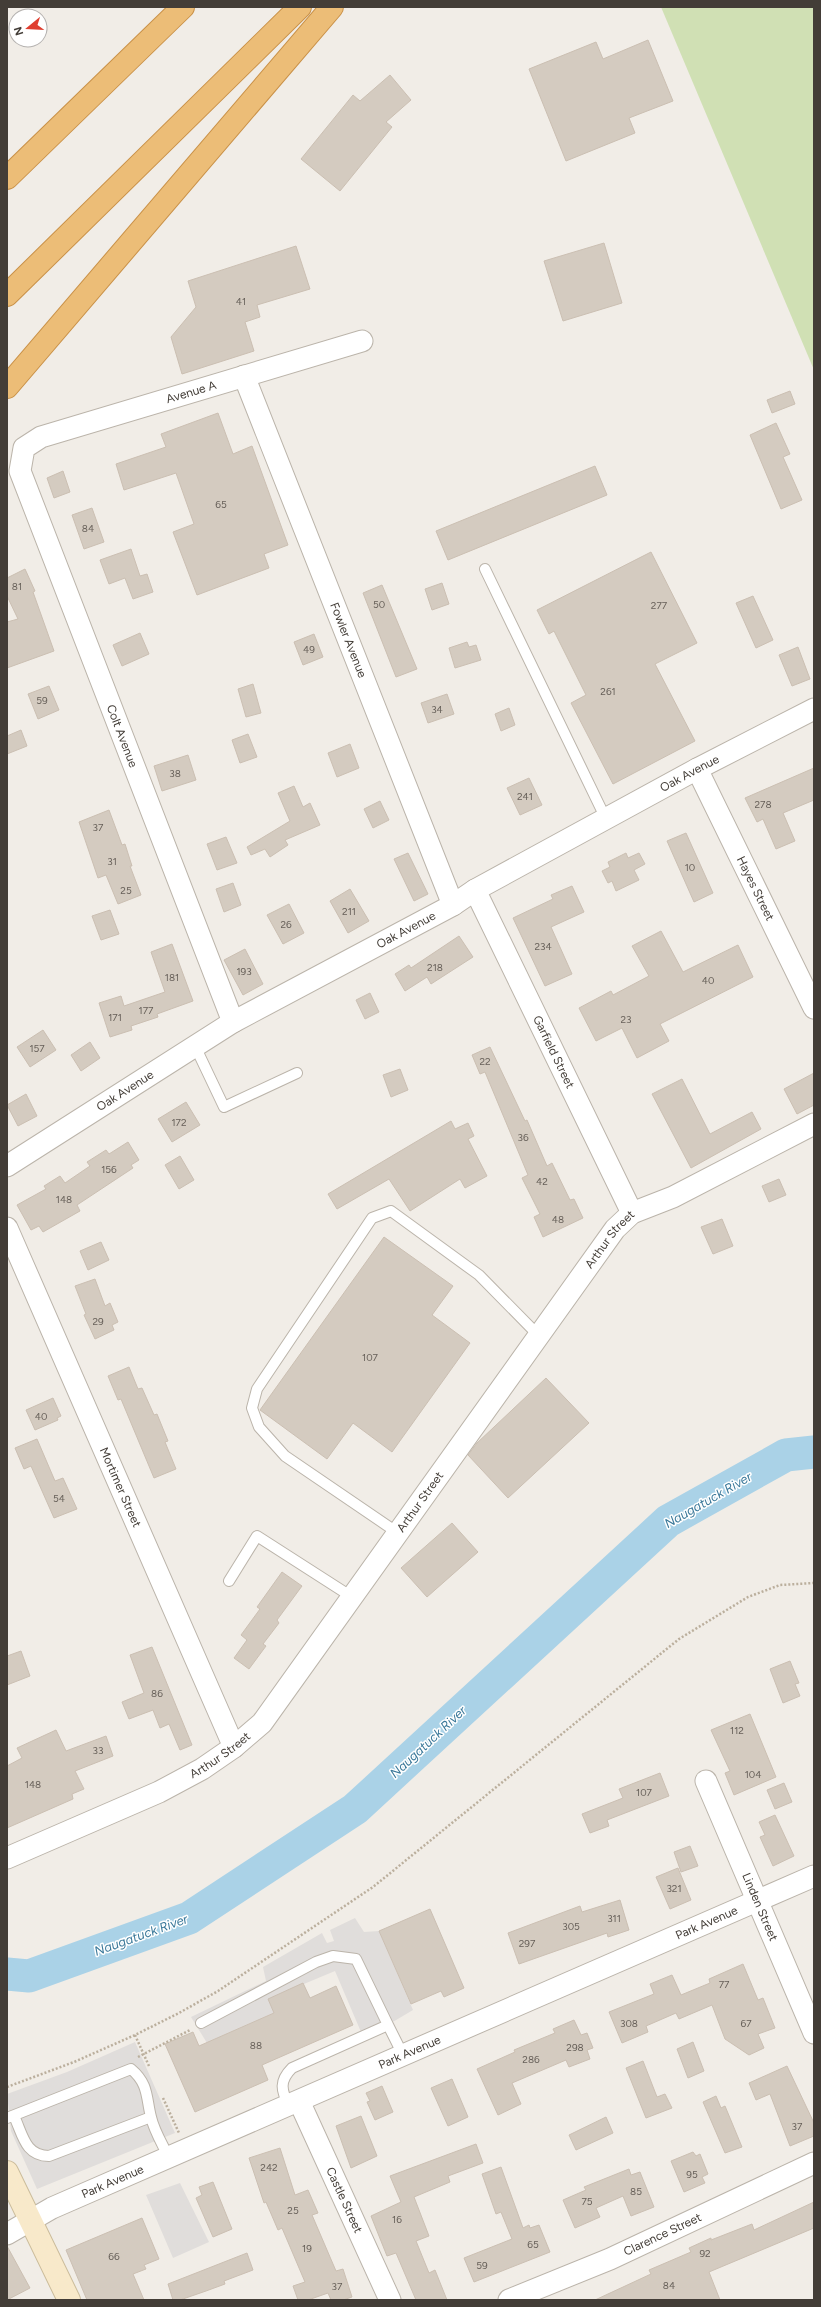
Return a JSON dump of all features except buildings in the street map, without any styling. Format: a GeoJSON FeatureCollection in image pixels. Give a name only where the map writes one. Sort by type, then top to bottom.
{"type":"FeatureCollection","features":[{"type":"Feature","properties":{"kind":"highway"},"geometry":{"type":"LineString","coordinates":[[7,178],[183,7]]}},
{"type":"Feature","properties":{"kind":"highway"},"geometry":{"type":"LineString","coordinates":[[7,295],[300,7]]}},
{"type":"Feature","properties":{"kind":"highway"},"geometry":{"type":"LineString","coordinates":[[7,387],[332,7]]}},
{"type":"Feature","properties":{"kind":"main road"},"geometry":{"type":"LineString","coordinates":[[7,2172],[69,2300]]}},
{"type":"Feature","properties":{"kind":"street","name":"Avenue A"},"geometry":{"type":"LineString","coordinates":[[24,448],[41,437],[362,342]]}},
{"type":"Feature","properties":{"kind":"street","name":"Fowler Avenue"},"geometry":{"type":"LineString","coordinates":[[244,376],[453,905]]}},
{"type":"Feature","properties":{"kind":"street","name":"Colt Avenue"},"geometry":{"type":"LineString","coordinates":[[24,448],[20,472],[234,1022]]}},
{"type":"Feature","properties":{"kind":"street","name":"Oak Avenue"},"geometry":{"type":"LineString","coordinates":[[7,1166],[234,1022],[453,905],[475,890],[697,769],[814,709]]}},
{"type":"Feature","properties":{"kind":"street","name":"Hayes Street"},"geometry":{"type":"LineString","coordinates":[[697,769],[814,1008]]}},
{"type":"Feature","properties":{"kind":"street","name":"Garfield Street"},"geometry":{"type":"LineString","coordinates":[[475,890],[632,1213]]}},
{"type":"Feature","properties":{"kind":"street","name":"Arthur Street"},"geometry":{"type":"LineString","coordinates":[[7,1858],[159,1792],[202,1769],[234,1747],[262,1723],[615,1230],[632,1213],[673,1197],[814,1124]]}},
{"type":"Feature","properties":{"kind":"street","name":"Mortimer Street"},"geometry":{"type":"LineString","coordinates":[[7,1228],[234,1747]]}},
{"type":"Feature","properties":{"kind":"street","name":"Linden Street"},"geometry":{"type":"LineString","coordinates":[[706,1781],[814,2032]]}},
{"type":"Feature","properties":{"kind":"street","name":"Park Avenue"},"geometry":{"type":"LineString","coordinates":[[7,2234],[52,2208],[814,1876]]}},
{"type":"Feature","properties":{"kind":"street","name":"Castle Street"},"geometry":{"type":"LineString","coordinates":[[294,2103],[390,2300]]}},
{"type":"Feature","properties":{"kind":"street","name":"Clarence Street"},"geometry":{"type":"LineString","coordinates":[[509,2300],[610,2259],[814,2164]]}},
{"type":"Feature","properties":{"kind":"lane"},"geometry":{"type":"LineString","coordinates":[[485,569],[606,819]]}},
{"type":"Feature","properties":{"kind":"lane"},"geometry":{"type":"LineString","coordinates":[[195,1046],[224,1107],[297,1073]]}},
{"type":"Feature","properties":{"kind":"lane"},"geometry":{"type":"LineString","coordinates":[[398,1533],[285,1456],[258,1427],[252,1408],[257,1389],[372,1218],[391,1212],[479,1275],[539,1336]]}},
{"type":"Feature","properties":{"kind":"lane"},"geometry":{"type":"LineString","coordinates":[[229,1581],[258,1536],[352,1597]]}},
{"type":"Feature","properties":{"kind":"lane"},"geometry":{"type":"LineString","coordinates":[[201,2023],[316,1962],[332,1956],[356,1959],[403,2055]]}},
{"type":"Feature","properties":{"kind":"lane"},"geometry":{"type":"LineString","coordinates":[[294,2103],[282,2084],[284,2076],[292,2068],[388,2025]]}},
{"type":"Feature","properties":{"kind":"lane"},"geometry":{"type":"LineString","coordinates":[[150,2117],[49,2156],[37,2156],[28,2148],[11,2117],[131,2069],[139,2076],[145,2090],[150,2106],[150,2117],[169,2158]]}},
{"type":"Feature","properties":{"kind":"path"},"geometry":{"type":"LineString","coordinates":[[7,2087],[74,2062],[135,2035],[218,1991],[373,1886],[679,1639],[748,1597],[780,1585],[814,1583]]}},
{"type":"Feature","properties":{"kind":"path"},"geometry":{"type":"LineString","coordinates":[[131,2069],[137,2058],[201,2023]]}},
{"type":"Feature","properties":{"kind":"green space"},"geometry":{"type":"Polygon","coordinates":[[[661,7],[814,7],[814,370],[661,7]]]}},
{"type":"Feature","properties":{"kind":"shaded area"},"geometry":{"type":"Polygon","coordinates":[[[355,1918],[364,1932],[379,1931],[413,2010],[364,2039],[335,1971],[268,1999],[274,2013],[207,2043],[191,2017],[266,1981],[263,1967],[322,1933],[327,1943],[334,1941],[330,1930],[355,1918]]]}},
{"type":"Feature","properties":{"kind":"shaded area"},"geometry":{"type":"Polygon","coordinates":[[[135,2042],[175,2133],[37,2189],[11,2131],[7,2094],[67,2072],[135,2042]]]}},
{"type":"Feature","properties":{"kind":"shaded area"},"geometry":{"type":"Polygon","coordinates":[[[180,2183],[209,2242],[173,2258],[146,2195],[180,2183]]]}},
{"type":"Feature","properties":{"kind":"waterway","name":"Naugatuck River"},"geometry":{"type":"LineString","coordinates":[[7,1974],[29,1976],[189,1918],[355,1809],[668,1521],[786,1455],[814,1452]]}}]}
